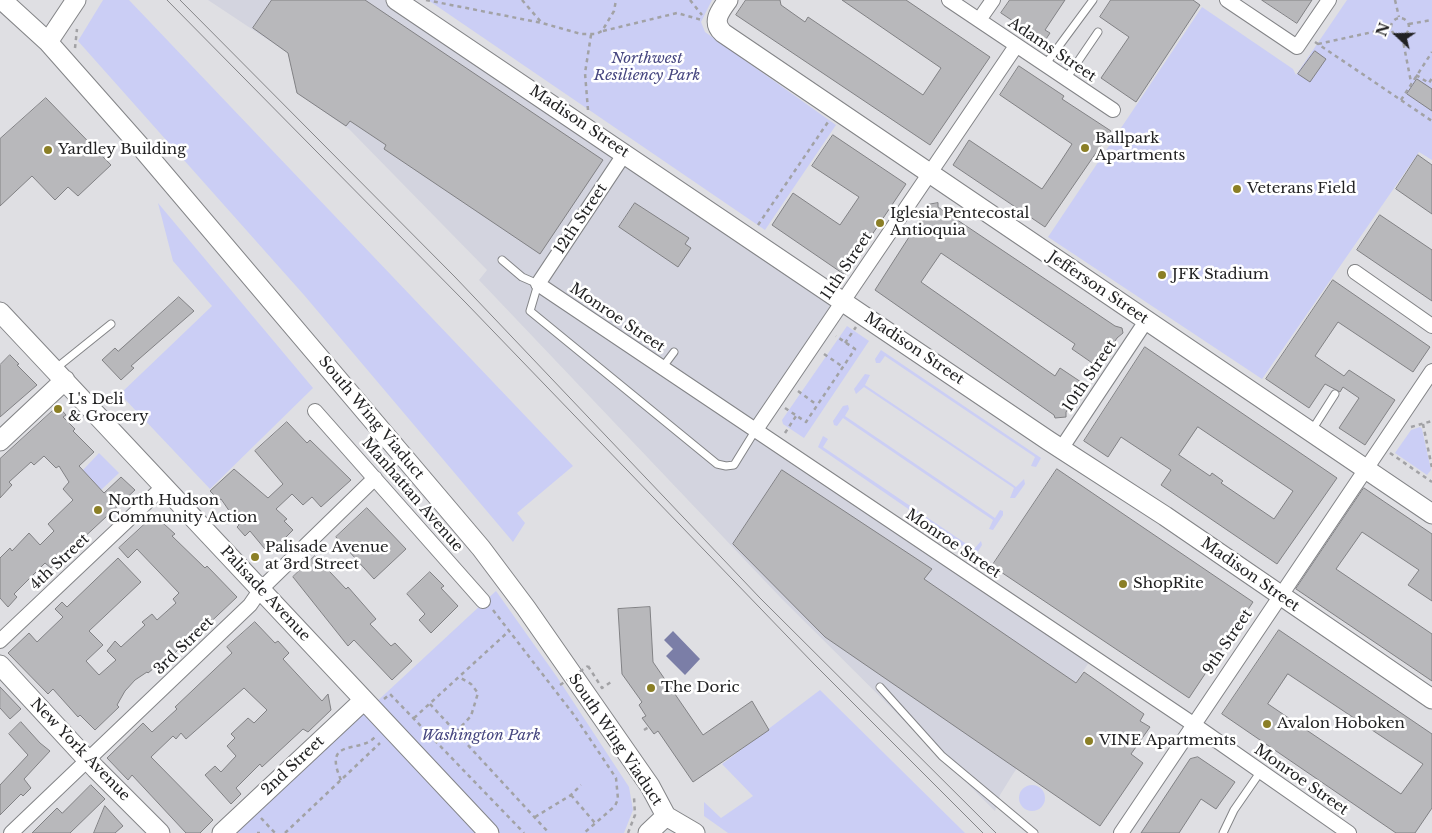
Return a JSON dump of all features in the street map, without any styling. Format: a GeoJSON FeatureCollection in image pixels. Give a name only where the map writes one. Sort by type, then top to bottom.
{"type":"FeatureCollection","features":[{"type":"Feature","properties":{"kind":"street","name":"South Wing Viaduct"},"geometry":{"type":"LineString","coordinates":[[2,0],[48,42],[140,146],[481,548],[526,608],[650,786],[666,816]]}},
{"type":"Feature","properties":{"kind":"street"},"geometry":{"type":"LineString","coordinates":[[709,21],[728,0]]}},
{"type":"Feature","properties":{"kind":"street","name":"Adams Street"},"geometry":{"type":"LineString","coordinates":[[949,0],[1113,110]]}},
{"type":"Feature","properties":{"kind":"street"},"geometry":{"type":"LineString","coordinates":[[979,20],[993,0]]}},
{"type":"Feature","properties":{"kind":"street"},"geometry":{"type":"LineString","coordinates":[[1227,0],[1297,47],[1329,0]]}},
{"type":"Feature","properties":{"kind":"street","name":"Madison Street"},"geometry":{"type":"LineString","coordinates":[[404,2],[842,301],[1165,516],[1432,699]]}},
{"type":"Feature","properties":{"kind":"street"},"geometry":{"type":"LineString","coordinates":[[48,42],[74,12]]}},
{"type":"Feature","properties":{"kind":"street","name":"Jefferson Street"},"geometry":{"type":"LineString","coordinates":[[709,21],[723,33],[928,174],[1432,514]]}},
{"type":"Feature","properties":{"kind":"street","name":"11th Street"},"geometry":{"type":"LineString","coordinates":[[755,430],[1016,46]]}},
{"type":"Feature","properties":{"kind":"street","name":"12th Street"},"geometry":{"type":"LineString","coordinates":[[538,284],[625,153]]}},
{"type":"Feature","properties":{"kind":"street"},"geometry":{"type":"LineString","coordinates":[[1355,272],[1432,326]]}},
{"type":"Feature","properties":{"kind":"street","name":"Monroe Street"},"geometry":{"type":"LineString","coordinates":[[538,284],[1193,724],[1349,833]]}},
{"type":"Feature","properties":{"kind":"street","name":"Palisade Avenue"},"geometry":{"type":"LineString","coordinates":[[0,312],[489,833]]}},
{"type":"Feature","properties":{"kind":"street","name":"10th Street"},"geometry":{"type":"LineString","coordinates":[[1062,449],[1146,321]]}},
{"type":"Feature","properties":{"kind":"street","name":"9th Street"},"geometry":{"type":"LineString","coordinates":[[1121,833],[1432,371]]}},
{"type":"Feature","properties":{"kind":"street"},"geometry":{"type":"LineString","coordinates":[[0,441],[60,374]]}},
{"type":"Feature","properties":{"kind":"street","name":"Manhattan Avenue"},"geometry":{"type":"LineString","coordinates":[[315,411],[488,606]]}},
{"type":"Feature","properties":{"kind":"street","name":"3rd Street"},"geometry":{"type":"LineString","coordinates":[[11,833],[250,605],[261,589],[375,478]]}},
{"type":"Feature","properties":{"kind":"street","name":"4th Street"},"geometry":{"type":"LineString","coordinates":[[0,641],[164,486]]}},
{"type":"Feature","properties":{"kind":"street","name":"New York Avenue"},"geometry":{"type":"LineString","coordinates":[[0,665],[88,760],[160,833]]}},
{"type":"Feature","properties":{"kind":"street","name":"2nd Street"},"geometry":{"type":"LineString","coordinates":[[222,833],[364,700]]}},
{"type":"Feature","properties":{"kind":"street"},"geometry":{"type":"LineString","coordinates":[[648,833],[666,816],[695,833]]}},
{"type":"Feature","properties":{"kind":"lane"},"geometry":{"type":"LineString","coordinates":[[1045,65],[1093,0]]}},
{"type":"Feature","properties":{"kind":"lane"},"geometry":{"type":"LineString","coordinates":[[1066,79],[1098,32]]}},
{"type":"Feature","properties":{"kind":"lane"},"geometry":{"type":"LineString","coordinates":[[502,260],[522,277],[538,284],[530,311],[717,464],[734,465],[755,430]]}},
{"type":"Feature","properties":{"kind":"lane"},"geometry":{"type":"LineString","coordinates":[[60,374],[111,324]]}},
{"type":"Feature","properties":{"kind":"lane"},"geometry":{"type":"LineString","coordinates":[[662,368],[674,352]]}},
{"type":"Feature","properties":{"kind":"lane"},"geometry":{"type":"LineString","coordinates":[[1311,432],[1335,394]]}},
{"type":"Feature","properties":{"kind":"lane"},"geometry":{"type":"LineString","coordinates":[[880,687],[942,756],[1034,833]]}},
{"type":"Feature","properties":{"kind":"lane"},"geometry":{"type":"LineString","coordinates":[[1223,833],[1234,810],[1260,771]]}},
{"type":"Feature","properties":{"kind":"path"},"geometry":{"type":"LineString","coordinates":[[426,0],[542,23],[573,33],[591,35],[677,13],[709,21]]}},
{"type":"Feature","properties":{"kind":"path"},"geometry":{"type":"LineString","coordinates":[[522,0],[542,23]]}},
{"type":"Feature","properties":{"kind":"path"},"geometry":{"type":"LineString","coordinates":[[602,31],[614,11],[616,0]]}},
{"type":"Feature","properties":{"kind":"path"},"geometry":{"type":"LineString","coordinates":[[690,0],[709,21]]}},
{"type":"Feature","properties":{"kind":"path"},"geometry":{"type":"LineString","coordinates":[[1396,0],[1399,17]]}},
{"type":"Feature","properties":{"kind":"path"},"geometry":{"type":"LineString","coordinates":[[74,12],[74,40]]}},
{"type":"Feature","properties":{"kind":"path"},"geometry":{"type":"LineString","coordinates":[[1399,17],[1405,18],[1409,24],[1408,32],[1402,36],[1394,34],[1391,28],[1394,20],[1399,17]]}},
{"type":"Feature","properties":{"kind":"path"},"geometry":{"type":"LineString","coordinates":[[1409,24],[1432,20]]}},
{"type":"Feature","properties":{"kind":"path"},"geometry":{"type":"LineString","coordinates":[[1391,28],[1317,43],[1432,121]]}},
{"type":"Feature","properties":{"kind":"path"},"geometry":{"type":"LineString","coordinates":[[588,111],[585,73],[591,35]]}},
{"type":"Feature","properties":{"kind":"path"},"geometry":{"type":"LineString","coordinates":[[1402,36],[1411,86]]}},
{"type":"Feature","properties":{"kind":"path"},"geometry":{"type":"LineString","coordinates":[[1401,100],[1432,52]]}},
{"type":"Feature","properties":{"kind":"path"},"geometry":{"type":"LineString","coordinates":[[1416,75],[1428,83],[1432,80]]}},
{"type":"Feature","properties":{"kind":"path"},"geometry":{"type":"LineString","coordinates":[[757,226],[833,115]]}},
{"type":"Feature","properties":{"kind":"path"},"geometry":{"type":"LineString","coordinates":[[845,343],[856,326]]}},
{"type":"Feature","properties":{"kind":"path"},"geometry":{"type":"LineString","coordinates":[[785,408],[806,422],[843,367],[855,349],[834,335]]}},
{"type":"Feature","properties":{"kind":"path"},"geometry":{"type":"LineString","coordinates":[[823,353],[843,367]]}},
{"type":"Feature","properties":{"kind":"path"},"geometry":{"type":"LineString","coordinates":[[797,391],[817,405]]}},
{"type":"Feature","properties":{"kind":"path"},"geometry":{"type":"LineString","coordinates":[[785,433],[796,416]]}},
{"type":"Feature","properties":{"kind":"path"},"geometry":{"type":"LineString","coordinates":[[1405,428],[1432,422]]}},
{"type":"Feature","properties":{"kind":"path"},"geometry":{"type":"LineString","coordinates":[[1423,424],[1432,468]]}},
{"type":"Feature","properties":{"kind":"path"},"geometry":{"type":"LineString","coordinates":[[1388,452],[1432,482]]}},
{"type":"Feature","properties":{"kind":"path"},"geometry":{"type":"LineString","coordinates":[[488,606],[560,696],[616,778],[618,799],[616,806],[584,833]]}},
{"type":"Feature","properties":{"kind":"path"},"geometry":{"type":"LineString","coordinates":[[414,718],[509,631]]}},
{"type":"Feature","properties":{"kind":"path"},"geometry":{"type":"LineString","coordinates":[[560,685],[588,666],[602,688],[611,682]]}},
{"type":"Feature","properties":{"kind":"path"},"geometry":{"type":"LineString","coordinates":[[456,732],[471,716],[478,693],[471,684],[459,677]]}},
{"type":"Feature","properties":{"kind":"path"},"geometry":{"type":"LineString","coordinates":[[550,685],[556,680]]}},
{"type":"Feature","properties":{"kind":"path"},"geometry":{"type":"LineString","coordinates":[[560,696],[566,691]]}},
{"type":"Feature","properties":{"kind":"path"},"geometry":{"type":"LineString","coordinates":[[384,698],[390,694],[524,833]]}},
{"type":"Feature","properties":{"kind":"path"},"geometry":{"type":"LineString","coordinates":[[430,704],[549,833]]}},
{"type":"Feature","properties":{"kind":"path"},"geometry":{"type":"LineString","coordinates":[[644,730],[649,727]]}},
{"type":"Feature","properties":{"kind":"path"},"geometry":{"type":"LineString","coordinates":[[341,780],[335,767],[339,754],[348,746],[364,746],[375,737]]}},
{"type":"Feature","properties":{"kind":"path"},"geometry":{"type":"LineString","coordinates":[[286,833],[380,743]]}},
{"type":"Feature","properties":{"kind":"path"},"geometry":{"type":"LineString","coordinates":[[535,818],[571,796],[581,785]]}},
{"type":"Feature","properties":{"kind":"path"},"geometry":{"type":"LineString","coordinates":[[571,796],[595,823]]}},
{"type":"Feature","properties":{"kind":"path"},"geometry":{"type":"LineString","coordinates":[[628,833],[635,815],[634,797]]}},
{"type":"Feature","properties":{"kind":"path"},"geometry":{"type":"LineString","coordinates":[[259,816],[275,833]]}},
{"type":"Feature","properties":{"kind":"shaded area"},"geometry":{"type":"Polygon","coordinates":[[[208,0],[414,0],[404,15],[826,301],[830,306],[829,311],[752,423],[1090,661],[1013,774],[1000,795],[995,811],[782,599],[479,280],[487,270],[349,129],[297,93],[288,53],[208,0]]]}},
{"type":"Feature","properties":{"kind":"shaded area"},"geometry":{"type":"Polygon","coordinates":[[[673,631],[700,659],[685,675],[666,656],[673,649],[664,640],[673,631]]]}},
{"type":"Feature","properties":{"kind":"green space"},"geometry":{"type":"Polygon","coordinates":[[[103,0],[129,0],[573,466],[517,513],[525,523],[513,542],[304,295],[78,41],[103,0]]]}},
{"type":"Feature","properties":{"kind":"green space","name":"Northwest Resiliency Park"},"geometry":{"type":"Polygon","coordinates":[[[428,0],[712,0],[701,22],[705,32],[836,125],[765,230],[428,0]]]}},
{"type":"Feature","properties":{"kind":"green space"},"geometry":{"type":"Polygon","coordinates":[[[1347,0],[1432,0],[1432,160],[1419,152],[1262,379],[1048,237],[1202,7],[1293,69],[1296,75],[1347,0]]]}},
{"type":"Feature","properties":{"kind":"green space"},"geometry":{"type":"Polygon","coordinates":[[[158,203],[313,388],[210,489],[120,394],[212,306],[173,261],[158,203]]]}},
{"type":"Feature","properties":{"kind":"green space"},"geometry":{"type":"Polygon","coordinates":[[[847,326],[869,341],[804,438],[783,424],[782,420],[847,326]]]}},
{"type":"Feature","properties":{"kind":"green space"},"geometry":{"type":"Polygon","coordinates":[[[881,350],[1041,458],[1036,467],[1031,466],[1035,457],[885,356],[880,363],[876,363],[875,359],[881,350]]]}},
{"type":"Feature","properties":{"kind":"green space"},"geometry":{"type":"Polygon","coordinates":[[[865,374],[870,375],[865,385],[1016,487],[1024,479],[1025,484],[1015,498],[1010,498],[1014,488],[864,387],[856,394],[854,389],[865,374]]]}},
{"type":"Feature","properties":{"kind":"green space"},"geometry":{"type":"Polygon","coordinates":[[[848,405],[849,409],[845,416],[995,518],[1000,510],[1003,511],[1003,515],[993,530],[989,529],[993,520],[843,418],[837,426],[834,425],[833,421],[843,406],[848,405]]]}},
{"type":"Feature","properties":{"kind":"green space"},"geometry":{"type":"Polygon","coordinates":[[[1420,427],[1431,470],[1427,475],[1395,453],[1411,430],[1420,427]]]}},
{"type":"Feature","properties":{"kind":"green space"},"geometry":{"type":"Polygon","coordinates":[[[823,436],[828,439],[823,447],[974,549],[981,541],[982,545],[977,553],[974,554],[818,447],[823,436]]]}},
{"type":"Feature","properties":{"kind":"green space"},"geometry":{"type":"Polygon","coordinates":[[[99,453],[119,473],[101,490],[83,470],[99,453]]]}},
{"type":"Feature","properties":{"kind":"green space","name":"Washington Park"},"geometry":{"type":"Polygon","coordinates":[[[496,591],[557,677],[629,787],[633,810],[624,833],[235,833],[496,591]]]}},
{"type":"Feature","properties":{"kind":"green space"},"geometry":{"type":"Polygon","coordinates":[[[820,690],[965,833],[728,833],[704,816],[704,802],[721,818],[753,796],[722,764],[820,690]]]}},
{"type":"Feature","properties":{"kind":"green space"},"geometry":{"type":"Polygon","coordinates":[[[1032,785],[1041,789],[1045,798],[1041,807],[1032,811],[1023,807],[1019,798],[1023,789],[1032,785]]]}},
{"type":"Feature","properties":{"kind":"building"},"geometry":{"type":"Polygon","coordinates":[[[272,0],[365,0],[603,160],[540,254],[384,149],[386,145],[350,121],[346,126],[297,93],[288,53],[253,28],[272,0]]]}},
{"type":"Feature","properties":{"kind":"building"},"geometry":{"type":"Polygon","coordinates":[[[746,0],[780,0],[781,5],[805,22],[808,17],[923,95],[941,68],[842,0],[906,0],[990,57],[930,145],[736,15],[746,0]]]}},
{"type":"Feature","properties":{"kind":"building"},"geometry":{"type":"Polygon","coordinates":[[[1010,0],[1065,0],[1045,30],[1050,33],[1044,42],[1001,13],[1010,0]]]}},
{"type":"Feature","properties":{"kind":"building"},"geometry":{"type":"Polygon","coordinates":[[[1111,0],[1193,0],[1200,5],[1136,102],[1101,78],[1129,37],[1100,17],[1111,0]]]}},
{"type":"Feature","properties":{"kind":"building"},"geometry":{"type":"Polygon","coordinates":[[[1262,0],[1312,0],[1297,23],[1262,0]]]}},
{"type":"Feature","properties":{"kind":"building"},"geometry":{"type":"Polygon","coordinates":[[[1315,51],[1326,59],[1310,82],[1298,74],[1315,51]]]}},
{"type":"Feature","properties":{"kind":"building","name":"Ballpark Apartments"},"geometry":{"type":"Polygon","coordinates":[[[1019,66],[1064,96],[1062,99],[1111,131],[1045,227],[953,165],[969,140],[1042,189],[1059,164],[1072,144],[1000,95],[1019,66]]]}},
{"type":"Feature","properties":{"kind":"building"},"geometry":{"type":"Polygon","coordinates":[[[1417,79],[1432,89],[1432,111],[1407,94],[1417,79]]]}},
{"type":"Feature","properties":{"kind":"building","name":"Yardley Building"},"geometry":{"type":"Polygon","coordinates":[[[46,98],[111,165],[78,196],[68,187],[55,200],[32,176],[0,206],[0,139],[46,98]]]}},
{"type":"Feature","properties":{"kind":"building"},"geometry":{"type":"Polygon","coordinates":[[[833,135],[906,184],[845,275],[772,225],[793,193],[840,225],[859,197],[812,166],[833,135]]]}},
{"type":"Feature","properties":{"kind":"building"},"geometry":{"type":"Polygon","coordinates":[[[1418,155],[1432,165],[1432,214],[1396,189],[1418,155]]]}},
{"type":"Feature","properties":{"kind":"building"},"geometry":{"type":"Polygon","coordinates":[[[635,203],[689,238],[685,244],[691,248],[678,267],[619,227],[635,203]]]}},
{"type":"Feature","properties":{"kind":"building"},"geometry":{"type":"Polygon","coordinates":[[[938,203],[938,207],[1115,326],[1122,328],[1123,333],[1117,338],[1098,367],[1072,349],[1075,344],[941,253],[921,282],[1055,376],[1060,368],[1084,384],[1066,412],[1066,417],[1055,418],[1054,415],[875,290],[927,209],[927,205],[938,203]]]}},
{"type":"Feature","properties":{"kind":"building"},"geometry":{"type":"Polygon","coordinates":[[[1380,215],[1432,250],[1432,301],[1357,250],[1380,215]]]}},
{"type":"Feature","properties":{"kind":"building"},"geometry":{"type":"Polygon","coordinates":[[[1333,280],[1430,347],[1413,372],[1338,322],[1315,356],[1344,376],[1349,370],[1395,400],[1365,445],[1339,428],[1359,398],[1343,387],[1340,392],[1325,384],[1309,408],[1266,379],[1333,280]]]}},
{"type":"Feature","properties":{"kind":"building"},"geometry":{"type":"Polygon","coordinates":[[[179,297],[194,311],[131,366],[134,368],[121,380],[102,360],[115,348],[118,351],[179,297]]]}},
{"type":"Feature","properties":{"kind":"building"},"geometry":{"type":"Polygon","coordinates":[[[1145,347],[1337,478],[1277,564],[1161,485],[1171,470],[1121,437],[1108,457],[1084,441],[1145,347]],[[1198,427],[1179,455],[1210,476],[1212,473],[1223,481],[1221,483],[1274,519],[1293,491],[1198,427]]]}},
{"type":"Feature","properties":{"kind":"building"},"geometry":{"type":"Polygon","coordinates":[[[10,355],[37,385],[0,417],[0,365],[10,355]]]}},
{"type":"Feature","properties":{"kind":"building"},"geometry":{"type":"Polygon","coordinates":[[[58,406],[66,415],[63,417],[75,429],[73,431],[94,452],[79,466],[104,493],[121,477],[135,490],[51,568],[45,563],[14,594],[17,597],[8,607],[0,598],[0,558],[10,548],[12,551],[29,533],[40,545],[54,531],[48,524],[73,500],[63,489],[69,482],[59,466],[56,468],[44,456],[34,465],[31,462],[9,482],[12,485],[0,498],[0,459],[58,406]]]}},
{"type":"Feature","properties":{"kind":"building"},"geometry":{"type":"Polygon","coordinates":[[[287,422],[307,443],[310,440],[351,480],[321,507],[312,497],[303,505],[292,494],[276,509],[287,519],[284,521],[293,530],[269,554],[250,531],[245,536],[237,527],[239,525],[221,499],[219,500],[210,491],[234,469],[268,498],[283,484],[255,451],[287,422]]]}},
{"type":"Feature","properties":{"kind":"building","name":"ShopRite"},"geometry":{"type":"Polygon","coordinates":[[[1057,469],[1253,602],[1189,698],[992,566],[1057,469]]]}},
{"type":"Feature","properties":{"kind":"building"},"geometry":{"type":"Polygon","coordinates":[[[782,470],[932,569],[924,579],[1076,683],[1084,672],[1144,714],[1140,721],[1150,727],[1131,754],[1143,763],[1100,826],[825,637],[733,544],[782,470]]]}},
{"type":"Feature","properties":{"kind":"building"},"geometry":{"type":"Polygon","coordinates":[[[1364,488],[1432,534],[1432,601],[1408,585],[1419,570],[1362,532],[1336,569],[1432,634],[1432,681],[1296,589],[1364,488]]]}},
{"type":"Feature","properties":{"kind":"building"},"geometry":{"type":"Polygon","coordinates":[[[367,508],[406,549],[374,579],[336,537],[367,508]]]}},
{"type":"Feature","properties":{"kind":"building"},"geometry":{"type":"Polygon","coordinates":[[[157,513],[166,522],[164,524],[175,534],[172,536],[205,568],[207,566],[237,597],[199,633],[197,630],[179,645],[181,647],[172,656],[171,654],[148,673],[135,680],[125,691],[117,705],[119,707],[95,730],[80,715],[78,717],[53,689],[48,694],[8,653],[29,633],[37,642],[63,617],[55,609],[62,602],[67,607],[118,558],[141,582],[89,631],[103,645],[86,661],[99,675],[116,660],[107,651],[115,641],[121,647],[145,625],[142,622],[152,614],[157,620],[176,603],[173,599],[179,593],[137,549],[128,558],[119,548],[157,513]]]}},
{"type":"Feature","properties":{"kind":"building"},"geometry":{"type":"Polygon","coordinates":[[[315,556],[346,589],[348,587],[376,619],[370,624],[391,646],[395,643],[412,661],[392,680],[354,640],[348,646],[293,577],[315,556]]]}},
{"type":"Feature","properties":{"kind":"building"},"geometry":{"type":"Polygon","coordinates":[[[430,572],[444,586],[441,588],[458,606],[431,633],[419,620],[425,614],[407,594],[430,572]]]}},
{"type":"Feature","properties":{"kind":"building","name":"The Doric"},"geometry":{"type":"Polygon","coordinates":[[[650,607],[653,662],[703,735],[752,701],[769,730],[693,782],[658,731],[654,734],[642,718],[646,716],[639,705],[642,702],[622,674],[618,609],[650,607]]]}},
{"type":"Feature","properties":{"kind":"building"},"geometry":{"type":"Polygon","coordinates":[[[255,622],[275,643],[278,641],[289,653],[283,659],[322,701],[328,694],[331,710],[308,732],[303,729],[262,767],[260,764],[236,788],[241,794],[231,804],[205,775],[215,766],[221,772],[236,756],[227,746],[235,738],[231,734],[248,718],[254,723],[267,710],[244,688],[186,739],[181,733],[176,739],[173,736],[151,757],[213,820],[200,833],[186,833],[132,775],[128,780],[107,758],[143,723],[152,732],[177,709],[175,707],[232,653],[227,647],[255,622]]]}},
{"type":"Feature","properties":{"kind":"building","name":"Avalon Hoboken"},"geometry":{"type":"Polygon","coordinates":[[[1279,630],[1432,734],[1432,808],[1415,833],[1396,833],[1222,714],[1279,630]],[[1288,674],[1268,704],[1401,794],[1423,764],[1288,674]]]}},
{"type":"Feature","properties":{"kind":"building"},"geometry":{"type":"Polygon","coordinates":[[[0,687],[21,709],[10,719],[0,708],[0,687]]]}},
{"type":"Feature","properties":{"kind":"building"},"geometry":{"type":"Polygon","coordinates":[[[21,722],[50,751],[24,779],[31,788],[23,796],[21,794],[0,815],[0,785],[28,755],[9,734],[21,722]]]}},
{"type":"Feature","properties":{"kind":"building"},"geometry":{"type":"Polygon","coordinates":[[[1198,757],[1235,782],[1216,809],[1201,799],[1179,833],[1141,833],[1190,759],[1198,757]]]}},
{"type":"Feature","properties":{"kind":"building"},"geometry":{"type":"Polygon","coordinates":[[[91,785],[105,799],[70,833],[32,833],[57,808],[62,813],[91,785]]]}},
{"type":"Feature","properties":{"kind":"building"},"geometry":{"type":"Polygon","coordinates":[[[105,806],[123,826],[115,833],[94,833],[105,806]]]}},
{"type":"Feature","properties":{"kind":"tram line"},"geometry":{"type":"LineString","coordinates":[[167,0],[466,303],[814,664],[983,833]]}},
{"type":"Feature","properties":{"kind":"tram line"},"geometry":{"type":"LineString","coordinates":[[180,0],[455,277],[760,598],[996,833]]}},
{"type":"Feature","properties":{"kind":"place","name":"Ballpark Apartments"},"geometry":{"type":"Point","coordinates":[1085,148]}},
{"type":"Feature","properties":{"kind":"place","name":"Yardley Building"},"geometry":{"type":"Point","coordinates":[48,150]}},
{"type":"Feature","properties":{"kind":"place","name":"Veterans Field"},"geometry":{"type":"Point","coordinates":[1237,189]}},
{"type":"Feature","properties":{"kind":"place","name":"Iglesia Pentecostal Antioquia"},"geometry":{"type":"Point","coordinates":[880,223]}},
{"type":"Feature","properties":{"kind":"place","name":"JFK Stadium"},"geometry":{"type":"Point","coordinates":[1162,275]}},
{"type":"Feature","properties":{"kind":"place","name":"L's Deli & Grocery"},"geometry":{"type":"Point","coordinates":[58,409]}},
{"type":"Feature","properties":{"kind":"place","name":"North Hudson Community Action"},"geometry":{"type":"Point","coordinates":[98,510]}},
{"type":"Feature","properties":{"kind":"place","name":"Palisade Avenue at 3rd Street"},"geometry":{"type":"Point","coordinates":[255,557]}},
{"type":"Feature","properties":{"kind":"place","name":"ShopRite"},"geometry":{"type":"Point","coordinates":[1123,584]}},
{"type":"Feature","properties":{"kind":"place","name":"The Doric"},"geometry":{"type":"Point","coordinates":[651,688]}},
{"type":"Feature","properties":{"kind":"place","name":"Avalon Hoboken"},"geometry":{"type":"Point","coordinates":[1267,724]}},
{"type":"Feature","properties":{"kind":"place","name":"VINE Apartments"},"geometry":{"type":"Point","coordinates":[1089,741]}}]}
